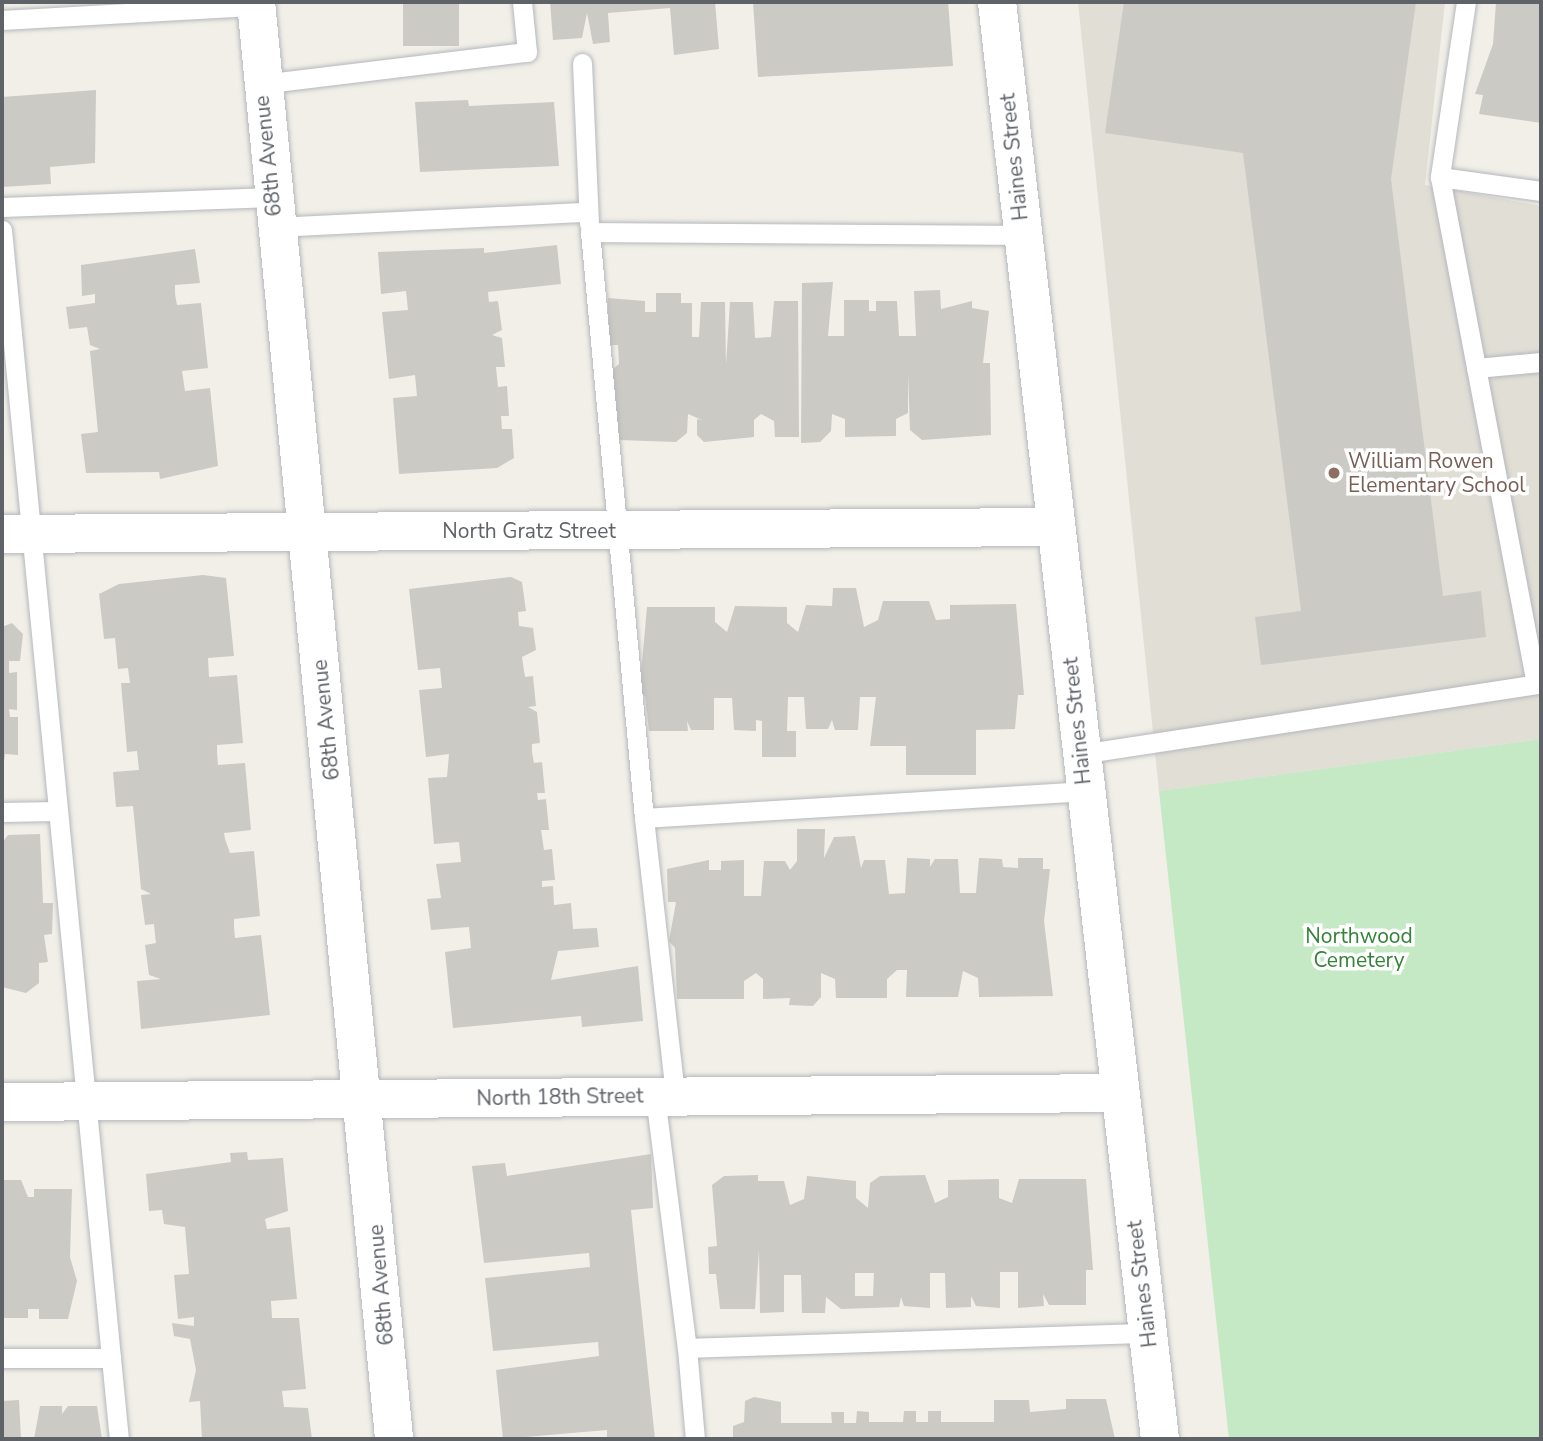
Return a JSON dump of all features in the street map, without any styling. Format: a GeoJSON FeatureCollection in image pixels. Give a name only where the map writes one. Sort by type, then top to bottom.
{"type":"FeatureCollection","features":[{"type":"Feature","properties":{"kind":"street","name":"Haines Street"},"geometry":{"type":"LineString","coordinates":[[997,2],[1160,1439]]}},
{"type":"Feature","properties":{"kind":"street","name":"68th Avenue"},"geometry":{"type":"LineString","coordinates":[[256,4],[261,84],[364,1099],[394,1439]]}},
{"type":"Feature","properties":{"kind":"street","name":"North Gratz Street"},"geometry":{"type":"LineString","coordinates":[[16,534],[1055,527]]}},
{"type":"Feature","properties":{"kind":"street","name":"North 18th Street"},"geometry":{"type":"LineString","coordinates":[[2,1102],[1119,1093]]}},
{"type":"Feature","properties":{"kind":"lane"},"geometry":{"type":"LineString","coordinates":[[261,84],[527,52],[522,2]]}},
{"type":"Feature","properties":{"kind":"lane"},"geometry":{"type":"LineString","coordinates":[[1081,754],[1538,684],[1440,177],[1466,2]]}},
{"type":"Feature","properties":{"kind":"lane"},"geometry":{"type":"LineString","coordinates":[[2,20],[256,4]]}},
{"type":"Feature","properties":{"kind":"lane"},"geometry":{"type":"LineString","coordinates":[[582,63],[587,212],[644,818],[695,1439]]}},
{"type":"Feature","properties":{"kind":"lane"},"geometry":{"type":"LineString","coordinates":[[1440,177],[1541,191]]}},
{"type":"Feature","properties":{"kind":"lane"},"geometry":{"type":"LineString","coordinates":[[2,207],[274,212],[587,212]]}},
{"type":"Feature","properties":{"kind":"lane"},"geometry":{"type":"LineString","coordinates":[[2,230],[16,534],[57,811],[119,1439]]}},
{"type":"Feature","properties":{"kind":"lane"},"geometry":{"type":"LineString","coordinates":[[590,232],[1023,235]]}},
{"type":"Feature","properties":{"kind":"lane"},"geometry":{"type":"LineString","coordinates":[[1476,368],[1541,362]]}},
{"type":"Feature","properties":{"kind":"lane"},"geometry":{"type":"LineString","coordinates":[[644,818],[1085,792]]}},
{"type":"Feature","properties":{"kind":"lane"},"geometry":{"type":"LineString","coordinates":[[2,812],[57,811]]}},
{"type":"Feature","properties":{"kind":"lane"},"geometry":{"type":"LineString","coordinates":[[687,1348],[1147,1333]]}},
{"type":"Feature","properties":{"kind":"lane"},"geometry":{"type":"LineString","coordinates":[[2,1357],[111,1358]]}},
{"type":"Feature","properties":{"kind":"shaded area","name":"William Rowen Elementary School"},"geometry":{"type":"Polygon","coordinates":[[[1078,2],[1445,2],[1425,185],[1541,206],[1541,739],[1159,791],[1078,2]]]}},
{"type":"Feature","properties":{"kind":"green space","name":"Northwood Cemetery"},"geometry":{"type":"Polygon","coordinates":[[[1541,739],[1541,1439],[1229,1439],[1159,791],[1541,739]]]}},
{"type":"Feature","properties":{"kind":"building"},"geometry":{"type":"Polygon","coordinates":[[[403,2],[459,2],[459,46],[403,46],[403,2]]]}},
{"type":"Feature","properties":{"kind":"building"},"geometry":{"type":"Polygon","coordinates":[[[550,2],[715,2],[719,49],[674,55],[670,8],[608,13],[610,42],[593,44],[587,13],[582,38],[553,40],[550,2]]]}},
{"type":"Feature","properties":{"kind":"building"},"geometry":{"type":"Polygon","coordinates":[[[753,2],[948,2],[953,66],[758,77],[753,2]]]}},
{"type":"Feature","properties":{"kind":"building"},"geometry":{"type":"Polygon","coordinates":[[[1124,2],[1416,2],[1391,179],[1443,596],[1481,591],[1486,637],[1261,665],[1255,617],[1301,611],[1243,153],[1105,133],[1124,2]]]}},
{"type":"Feature","properties":{"kind":"building"},"geometry":{"type":"Polygon","coordinates":[[[1496,2],[1541,3],[1541,123],[1479,114],[1483,95],[1475,94],[1493,44],[1496,2]]]}},
{"type":"Feature","properties":{"kind":"building"},"geometry":{"type":"Polygon","coordinates":[[[96,90],[95,163],[50,167],[51,184],[2,187],[2,97],[96,90]]]}},
{"type":"Feature","properties":{"kind":"building"},"geometry":{"type":"Polygon","coordinates":[[[468,100],[469,106],[554,102],[559,166],[420,172],[415,102],[468,100]]]}},
{"type":"Feature","properties":{"kind":"building"},"geometry":{"type":"Polygon","coordinates":[[[557,245],[561,284],[488,292],[489,302],[498,301],[502,330],[492,335],[502,338],[505,367],[496,367],[498,387],[507,386],[509,416],[501,416],[502,429],[512,429],[514,458],[497,468],[399,474],[393,398],[417,396],[415,375],[389,379],[382,312],[408,310],[406,291],[381,294],[378,252],[484,248],[484,253],[557,245]]]}},
{"type":"Feature","properties":{"kind":"building"},"geometry":{"type":"Polygon","coordinates":[[[195,249],[200,283],[175,285],[175,294],[177,305],[201,303],[208,368],[182,371],[185,391],[210,388],[218,466],[160,479],[159,472],[86,473],[81,434],[98,432],[90,351],[100,349],[90,345],[87,327],[69,329],[66,307],[95,303],[95,294],[82,296],[81,265],[195,249]]]}},
{"type":"Feature","properties":{"kind":"building"},"geometry":{"type":"Polygon","coordinates":[[[833,282],[828,336],[844,336],[844,300],[869,300],[869,311],[876,311],[876,301],[897,301],[899,336],[916,336],[914,291],[940,290],[941,309],[972,301],[972,308],[989,311],[983,363],[990,363],[991,435],[922,440],[910,430],[908,373],[908,413],[896,419],[896,436],[845,437],[845,419],[832,414],[831,431],[820,442],[801,443],[802,283],[833,282]]]}},
{"type":"Feature","properties":{"kind":"building"},"geometry":{"type":"Polygon","coordinates":[[[656,293],[681,293],[681,303],[692,303],[692,337],[699,337],[701,302],[725,302],[726,365],[730,302],[753,302],[755,338],[771,337],[774,301],[798,301],[799,437],[775,437],[774,421],[761,414],[754,420],[754,437],[704,442],[697,435],[697,419],[702,420],[688,414],[687,433],[676,442],[618,440],[612,370],[619,364],[618,345],[609,345],[608,298],[645,301],[645,312],[656,312],[656,293]]]}},
{"type":"Feature","properties":{"kind":"building"},"geometry":{"type":"Polygon","coordinates":[[[203,575],[226,578],[234,656],[208,658],[209,677],[237,675],[243,743],[217,745],[218,765],[245,763],[251,830],[224,833],[230,853],[254,851],[260,916],[234,919],[235,938],[261,935],[270,1015],[141,1029],[137,981],[161,979],[149,975],[145,945],[156,943],[154,924],[145,925],[141,895],[151,894],[141,889],[133,806],[116,807],[113,772],[139,770],[137,751],[127,752],[121,683],[130,683],[128,668],[118,669],[115,638],[104,639],[99,594],[119,584],[203,575]]]}},
{"type":"Feature","properties":{"kind":"building"},"geometry":{"type":"Polygon","coordinates":[[[511,577],[522,582],[526,611],[518,612],[519,626],[533,628],[536,650],[522,657],[525,677],[533,676],[536,706],[528,707],[537,712],[540,743],[532,744],[532,752],[534,763],[542,762],[545,793],[537,793],[538,800],[546,799],[549,830],[541,830],[544,850],[552,849],[555,880],[542,881],[542,887],[553,886],[554,905],[571,903],[573,929],[597,928],[599,947],[558,951],[551,980],[638,966],[643,1021],[582,1027],[581,1016],[453,1028],[445,952],[471,948],[469,927],[431,930],[427,899],[441,898],[436,864],[461,862],[459,842],[434,844],[428,778],[447,777],[449,754],[426,757],[419,690],[442,688],[440,668],[418,670],[409,589],[511,577]]]}},
{"type":"Feature","properties":{"kind":"building"},"geometry":{"type":"Polygon","coordinates":[[[833,588],[856,588],[864,627],[878,620],[883,601],[929,601],[936,620],[950,619],[950,605],[1016,604],[1024,695],[1018,695],[1015,729],[976,730],[976,775],[906,775],[906,746],[870,746],[876,697],[860,697],[858,730],[835,730],[832,720],[828,729],[806,729],[804,697],[788,697],[787,731],[796,731],[796,757],[762,757],[762,721],[756,720],[756,731],[734,730],[732,698],[714,698],[714,730],[691,730],[687,721],[688,731],[649,731],[645,696],[639,696],[647,607],[715,607],[715,622],[727,632],[735,606],[787,607],[787,623],[798,632],[806,605],[832,606],[833,588]]]}},
{"type":"Feature","properties":{"kind":"building"},"geometry":{"type":"Polygon","coordinates":[[[12,623],[23,634],[20,661],[9,661],[9,673],[17,672],[17,710],[9,709],[10,717],[18,717],[18,755],[5,754],[2,775],[2,627],[12,623]]]}},
{"type":"Feature","properties":{"kind":"building"},"geometry":{"type":"Polygon","coordinates":[[[797,829],[825,829],[824,858],[834,837],[855,836],[861,868],[864,860],[885,860],[889,894],[905,893],[907,858],[930,859],[930,867],[935,859],[958,859],[960,893],[976,893],[979,858],[1002,859],[1003,867],[1018,868],[1018,858],[1043,858],[1043,869],[1050,869],[1044,921],[1053,996],[979,997],[978,978],[963,971],[958,997],[906,997],[907,970],[897,970],[887,979],[887,998],[836,998],[835,979],[821,973],[821,997],[813,1006],[789,1005],[790,998],[763,999],[763,979],[756,973],[744,981],[744,999],[677,999],[675,948],[669,941],[676,902],[668,902],[667,869],[709,860],[709,870],[721,870],[721,861],[744,860],[744,896],[761,896],[764,861],[785,861],[790,870],[797,861],[797,829]]]}},
{"type":"Feature","properties":{"kind":"building"},"geometry":{"type":"Polygon","coordinates":[[[40,834],[43,903],[53,903],[52,934],[44,935],[48,962],[39,963],[39,983],[26,993],[2,987],[2,843],[8,835],[40,834]]]}},
{"type":"Feature","properties":{"kind":"building"},"geometry":{"type":"Polygon","coordinates":[[[247,1152],[248,1160],[283,1158],[288,1211],[265,1219],[267,1229],[290,1227],[297,1299],[271,1301],[272,1318],[299,1318],[306,1389],[282,1391],[284,1407],[308,1408],[312,1439],[202,1439],[200,1401],[189,1402],[196,1370],[190,1339],[174,1336],[172,1323],[194,1326],[194,1317],[178,1319],[174,1275],[189,1274],[185,1227],[164,1224],[162,1210],[149,1211],[146,1174],[231,1162],[230,1153],[247,1152]]]}},
{"type":"Feature","properties":{"kind":"building"},"geometry":{"type":"Polygon","coordinates":[[[651,1154],[653,1208],[631,1210],[655,1439],[607,1439],[607,1430],[503,1439],[496,1370],[599,1356],[598,1342],[493,1351],[485,1278],[590,1267],[589,1253],[484,1263],[472,1166],[505,1163],[507,1176],[651,1154]]]}},
{"type":"Feature","properties":{"kind":"building"},"geometry":{"type":"Polygon","coordinates":[[[758,1175],[758,1181],[784,1181],[790,1205],[804,1199],[807,1176],[856,1181],[856,1198],[868,1208],[870,1183],[880,1176],[925,1175],[935,1203],[948,1197],[948,1180],[999,1179],[999,1198],[1012,1203],[1019,1179],[1086,1179],[1093,1270],[1086,1270],[1086,1305],[1049,1305],[1043,1294],[1044,1306],[1018,1308],[1018,1272],[1000,1272],[1000,1308],[976,1306],[971,1296],[971,1307],[946,1308],[945,1273],[930,1273],[930,1308],[904,1306],[901,1297],[899,1307],[841,1309],[826,1297],[825,1313],[802,1313],[801,1275],[784,1275],[784,1312],[760,1313],[759,1250],[755,1309],[720,1309],[716,1274],[709,1274],[708,1247],[717,1246],[712,1185],[724,1176],[758,1175]],[[855,1273],[855,1296],[873,1296],[874,1273],[855,1273]]]}},
{"type":"Feature","properties":{"kind":"building"},"geometry":{"type":"Polygon","coordinates":[[[2,1180],[21,1180],[28,1197],[34,1197],[34,1189],[72,1189],[70,1257],[77,1281],[68,1319],[39,1319],[39,1309],[28,1309],[28,1318],[2,1318],[2,1180]]]}},
{"type":"Feature","properties":{"kind":"building"},"geometry":{"type":"Polygon","coordinates":[[[754,1397],[781,1402],[781,1423],[832,1423],[831,1412],[844,1412],[844,1423],[856,1423],[857,1411],[869,1412],[869,1422],[903,1422],[904,1411],[916,1411],[916,1422],[928,1422],[928,1411],[941,1411],[941,1422],[994,1422],[994,1400],[1029,1400],[1030,1412],[1066,1409],[1066,1399],[1106,1399],[1115,1439],[733,1439],[733,1426],[744,1422],[745,1401],[754,1397]]]}},
{"type":"Feature","properties":{"kind":"building"},"geometry":{"type":"Polygon","coordinates":[[[19,1400],[21,1439],[4,1439],[2,1401],[19,1400]]]}},
{"type":"Feature","properties":{"kind":"building"},"geometry":{"type":"Polygon","coordinates":[[[40,1406],[62,1406],[62,1414],[68,1406],[97,1406],[102,1439],[34,1439],[40,1406]]]}},
{"type":"Feature","properties":{"kind":"place","name":"William Rowen Elementary School"},"geometry":{"type":"Point","coordinates":[1334,473]}}]}
